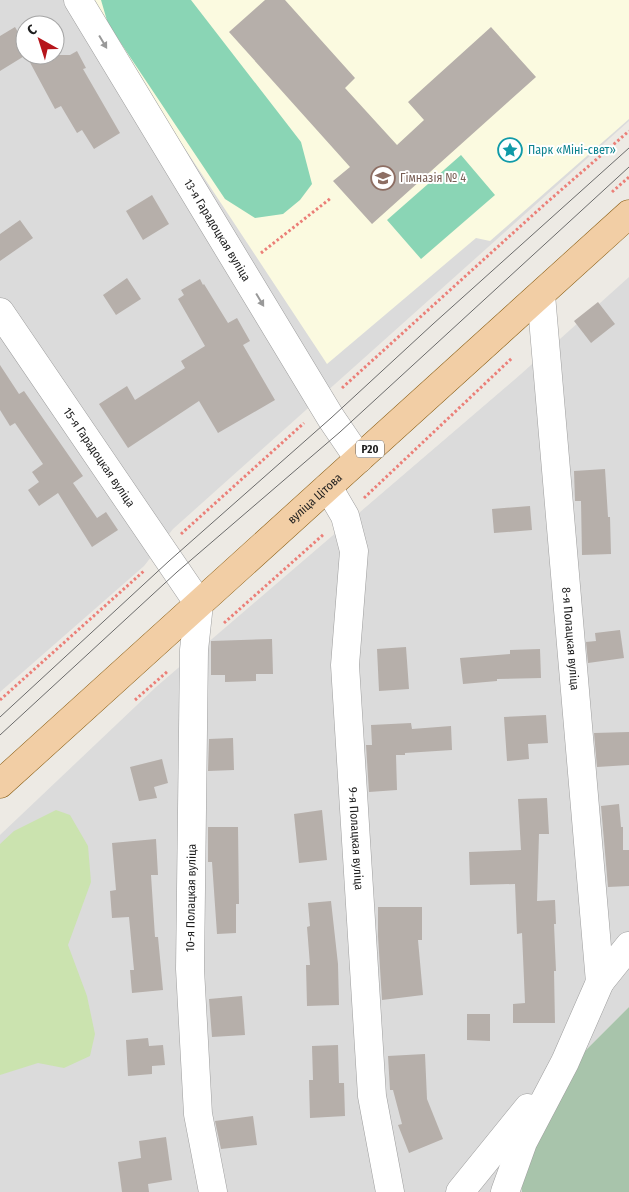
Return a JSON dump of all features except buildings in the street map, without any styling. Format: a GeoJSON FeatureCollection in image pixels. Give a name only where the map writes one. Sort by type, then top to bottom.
{"type":"FeatureCollection","features":[{"type":"Feature","properties":{"kind":"main road","name":"вуліца Цітова"},"geometry":{"type":"LineString","coordinates":[[0,784],[629,214]]}},
{"type":"Feature","properties":{"kind":"street","name":"13-я Гарадоцкая вуліца"},"geometry":{"type":"LineString","coordinates":[[78,0],[340,432],[359,459]]}},
{"type":"Feature","properties":{"kind":"street","name":"8-я Полацкая вуліца"},"geometry":{"type":"LineString","coordinates":[[541,295],[600,982]]}},
{"type":"Feature","properties":{"kind":"street","name":"15-я Гарадоцкая вуліца"},"geometry":{"type":"LineString","coordinates":[[0,312],[198,604]]}},
{"type":"Feature","properties":{"kind":"street","name":"9-я Полацкая вуліца"},"geometry":{"type":"LineString","coordinates":[[328,487],[345,516],[354,551],[345,665],[372,1096],[390,1192]]}},
{"type":"Feature","properties":{"kind":"street","name":"10-я Полацкая вуліца"},"geometry":{"type":"LineString","coordinates":[[198,604],[194,650],[190,969],[198,1114],[213,1192]]}},
{"type":"Feature","properties":{"kind":"street"},"geometry":{"type":"LineString","coordinates":[[505,1192],[523,1142],[565,1062],[600,982],[629,946]]}},
{"type":"Feature","properties":{"kind":"street"},"geometry":{"type":"LineString","coordinates":[[460,1192],[565,1062]]}},
{"type":"Feature","properties":{"kind":"path"},"geometry":{"type":"LineString","coordinates":[[241,269],[331,198]]}},
{"type":"Feature","properties":{"kind":"path"},"geometry":{"type":"LineString","coordinates":[[223,624],[345,516],[515,355]]}},
{"type":"Feature","properties":{"kind":"path"},"geometry":{"type":"LineString","coordinates":[[128,706],[194,650]]}},
{"type":"Feature","properties":{"kind":"shaded area"},"geometry":{"type":"Polygon","coordinates":[[[0,0],[629,0],[629,121],[173,529],[144,566],[0,692],[0,0]]]}},
{"type":"Feature","properties":{"kind":"shaded area","name":"Гімназія № 4"},"geometry":{"type":"Polygon","coordinates":[[[87,0],[629,0],[629,119],[490,241],[476,238],[327,364],[87,0]]]}},
{"type":"Feature","properties":{"kind":"shaded area"},"geometry":{"type":"Polygon","coordinates":[[[629,277],[629,1007],[578,1058],[520,1175],[522,1192],[0,1192],[0,835],[156,687],[521,374],[629,277]]]}},
{"type":"Feature","properties":{"kind":"shaded area"},"geometry":{"type":"Polygon","coordinates":[[[629,1007],[629,1192],[522,1192],[520,1175],[578,1058],[629,1007]]]}},
{"type":"Feature","properties":{"kind":"green space"},"geometry":{"type":"Polygon","coordinates":[[[101,0],[191,0],[301,142],[312,184],[300,200],[283,214],[255,218],[225,199],[108,24],[101,0]]]}},
{"type":"Feature","properties":{"kind":"green space"},"geometry":{"type":"Polygon","coordinates":[[[461,155],[495,195],[421,259],[387,220],[461,155]]]}},
{"type":"Feature","properties":{"kind":"green space"},"geometry":{"type":"Polygon","coordinates":[[[56,810],[70,815],[88,846],[91,882],[68,945],[87,996],[95,1034],[90,1056],[64,1068],[38,1063],[0,1075],[0,844],[14,831],[56,810]]]}},
{"type":"Feature","properties":{"kind":"tram line"},"geometry":{"type":"LineString","coordinates":[[0,717],[169,561],[331,418],[629,148]]}},
{"type":"Feature","properties":{"kind":"tram line"},"geometry":{"type":"LineString","coordinates":[[0,735],[177,572],[340,432],[629,167]]}},
{"type":"Feature","properties":{"kind":"place","name":"Парк «Міні-свет»"},"geometry":{"type":"Point","coordinates":[510,150]}},
{"type":"Feature","properties":{"kind":"place","name":"Гімназія № 4"},"geometry":{"type":"Point","coordinates":[383,178]}}]}
